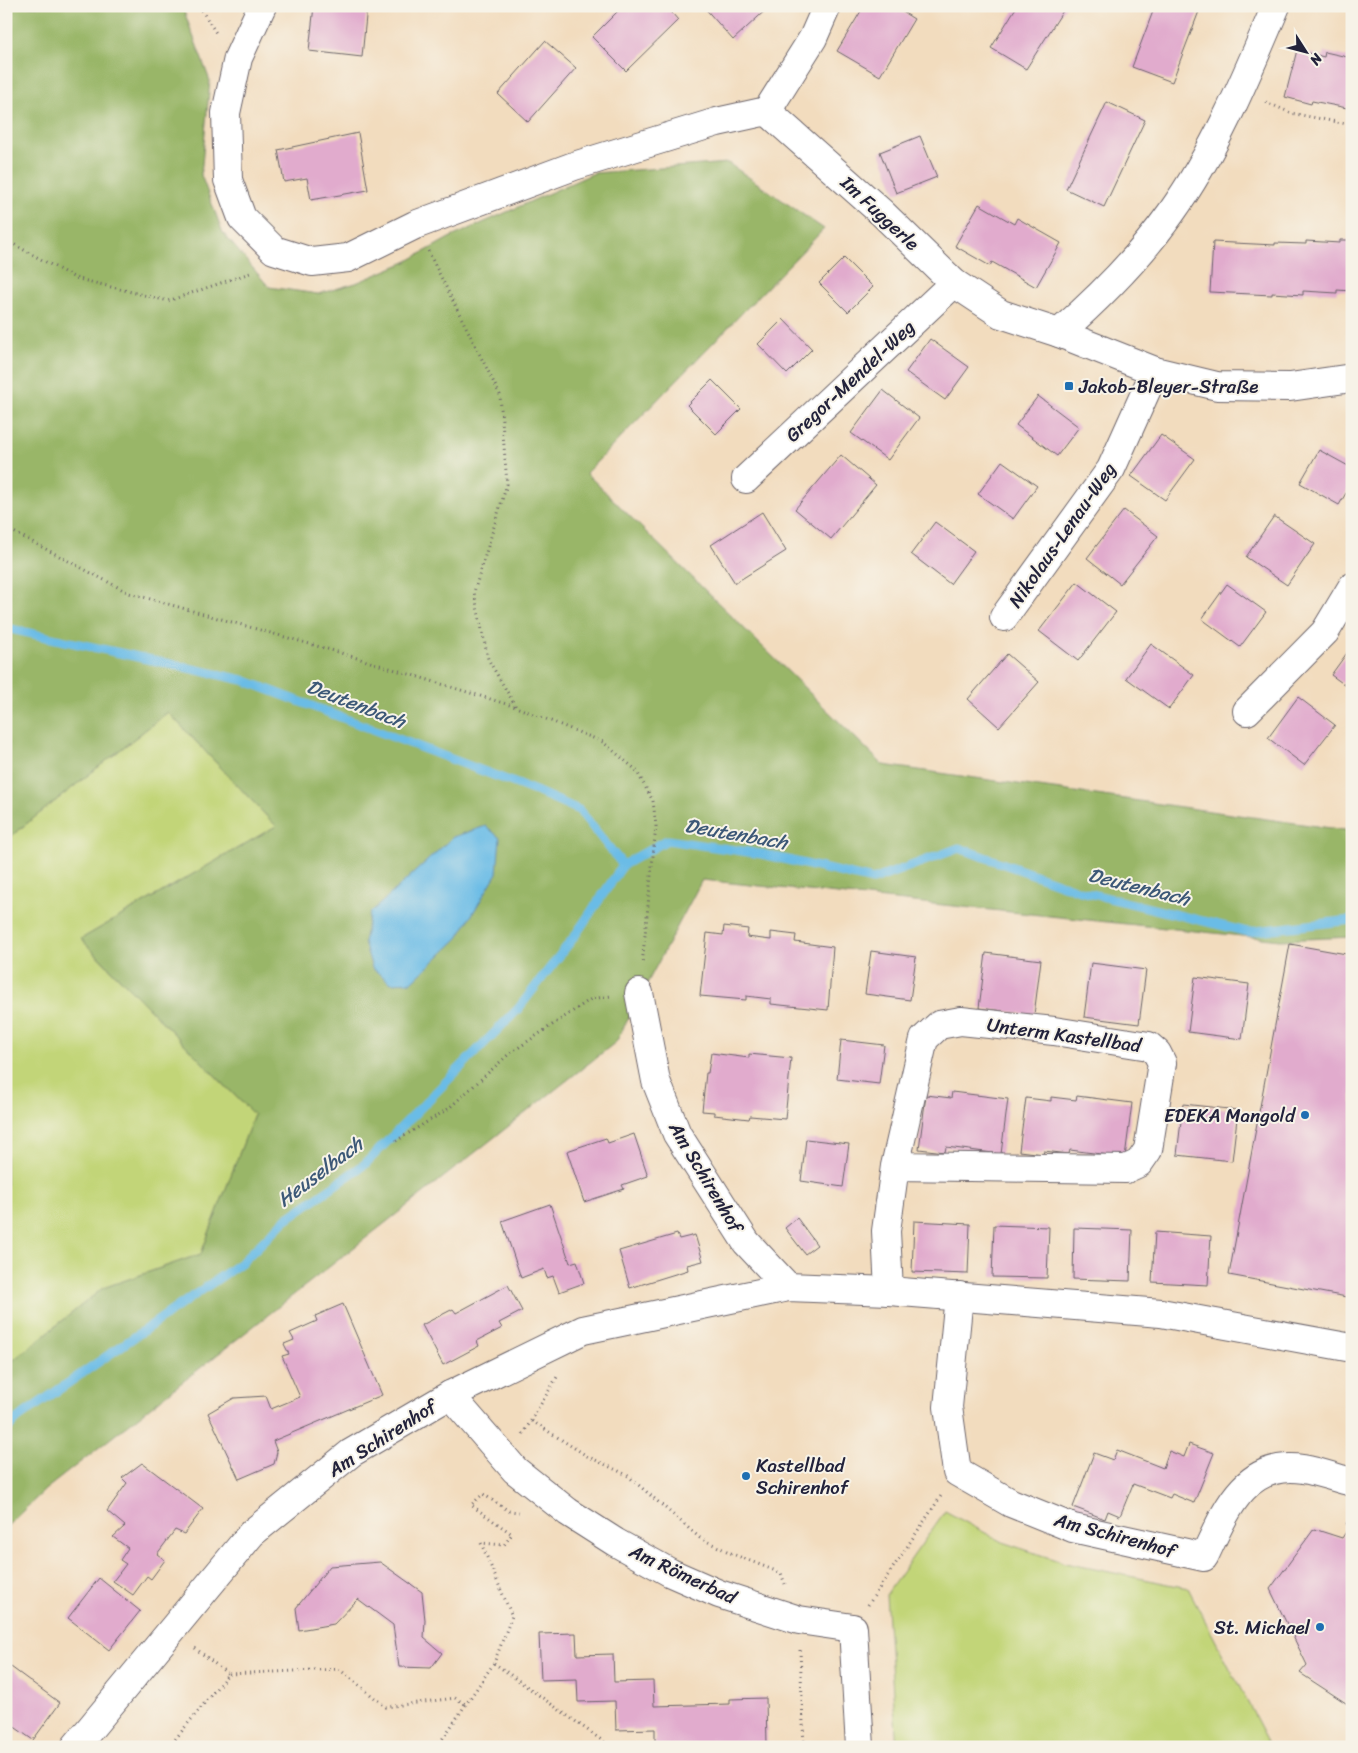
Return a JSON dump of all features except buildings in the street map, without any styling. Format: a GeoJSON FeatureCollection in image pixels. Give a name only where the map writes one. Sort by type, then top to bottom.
{"type":"FeatureCollection","features":[{"type":"Feature","properties":{"kind":"street"},"geometry":{"type":"LineString","coordinates":[[262,6],[238,58],[226,113],[228,180],[242,218],[274,250],[312,262],[348,258],[415,225],[574,166],[717,122],[767,111],[813,38],[827,6]]}},
{"type":"Feature","properties":{"kind":"street"},"geometry":{"type":"LineString","coordinates":[[1059,333],[1105,292],[1171,213],[1209,151],[1241,90],[1276,6]]}},
{"type":"Feature","properties":{"kind":"street","name":"Im Fuggerle"},"geometry":{"type":"LineString","coordinates":[[767,111],[882,213],[954,283],[1001,314],[1059,333],[1155,371],[1217,386],[1290,387],[1352,378]]}},
{"type":"Feature","properties":{"kind":"street","name":"Gregor-Mendel-Weg"},"geometry":{"type":"LineString","coordinates":[[746,478],[954,283]]}},
{"type":"Feature","properties":{"kind":"street","name":"Nikolaus-Lenau-Weg"},"geometry":{"type":"LineString","coordinates":[[1004,617],[1112,469],[1155,371]]}},
{"type":"Feature","properties":{"kind":"street"},"geometry":{"type":"LineString","coordinates":[[1247,711],[1325,632],[1352,587]]}},
{"type":"Feature","properties":{"kind":"street","name":"Am Schirenhof"},"geometry":{"type":"LineString","coordinates":[[640,993],[656,1081],[677,1134],[746,1242],[788,1287]]}},
{"type":"Feature","properties":{"kind":"street","name":"Unterm Kastellbad"},"geometry":{"type":"LineString","coordinates":[[889,1290],[886,1231],[895,1166],[924,1039],[939,1025],[961,1021],[1054,1031],[1149,1046],[1157,1053],[1162,1063],[1148,1150],[1139,1163],[1126,1169],[895,1166]]}},
{"type":"Feature","properties":{"kind":"street","name":"Am Schirenhof"},"geometry":{"type":"LineString","coordinates":[[75,1747],[252,1533],[352,1453],[450,1395],[583,1330],[788,1287],[889,1290],[1162,1313],[1352,1348]]}},
{"type":"Feature","properties":{"kind":"street"},"geometry":{"type":"LineString","coordinates":[[957,1472],[948,1407],[959,1296]]}},
{"type":"Feature","properties":{"kind":"street","name":"Am Römerbad"},"geometry":{"type":"LineString","coordinates":[[450,1395],[515,1470],[568,1512],[615,1542],[672,1573],[719,1594],[799,1620],[853,1628]]}},
{"type":"Feature","properties":{"kind":"street","name":"Am Schirenhof"},"geometry":{"type":"LineString","coordinates":[[957,1472],[1012,1503],[1073,1528],[1204,1557],[1226,1510],[1246,1484],[1270,1470],[1302,1469],[1352,1482]]}},
{"type":"Feature","properties":{"kind":"street"},"geometry":{"type":"LineString","coordinates":[[853,1628],[860,1747]]}},
{"type":"Feature","properties":{"kind":"path"},"geometry":{"type":"LineString","coordinates":[[1241,90],[1291,113],[1352,125]]}},
{"type":"Feature","properties":{"kind":"path"},"geometry":{"type":"LineString","coordinates":[[415,225],[500,395],[507,484],[474,592],[488,659],[516,707]]}},
{"type":"Feature","properties":{"kind":"path"},"geometry":{"type":"LineString","coordinates":[[6,240],[75,278],[168,301],[253,272],[274,250]]}},
{"type":"Feature","properties":{"kind":"path"},"geometry":{"type":"LineString","coordinates":[[6,528],[128,593],[331,650],[516,707],[603,742],[636,770],[653,801],[656,826],[640,993],[592,999],[509,1054],[448,1109],[396,1141]]}},
{"type":"Feature","properties":{"kind":"path"},"geometry":{"type":"LineString","coordinates":[[437,1747],[494,1663],[512,1616],[481,1544],[504,1545],[512,1534],[471,1505],[483,1494],[510,1511],[521,1512],[529,1502],[515,1470],[517,1444],[560,1372]]}},
{"type":"Feature","properties":{"kind":"path"},"geometry":{"type":"LineString","coordinates":[[532,1421],[588,1456]]}},
{"type":"Feature","properties":{"kind":"path"},"geometry":{"type":"LineString","coordinates":[[853,1628],[957,1472]]}},
{"type":"Feature","properties":{"kind":"path"},"geometry":{"type":"LineString","coordinates":[[172,1630],[228,1674],[339,1669],[386,1707],[455,1698],[465,1704]]}},
{"type":"Feature","properties":{"kind":"path"},"geometry":{"type":"LineString","coordinates":[[494,1663],[611,1747]]}},
{"type":"Feature","properties":{"kind":"path"},"geometry":{"type":"LineString","coordinates":[[169,1747],[228,1674]]}},
{"type":"Feature","properties":{"kind":"green space"},"geometry":{"type":"Polygon","coordinates":[[[6,6],[182,6],[210,81],[201,175],[223,233],[269,287],[318,294],[356,283],[406,262],[449,238],[594,173],[728,163],[824,229],[586,473],[883,765],[1352,831],[1352,937],[1281,940],[702,880],[616,1042],[46,1489],[6,1527],[6,1366],[103,1288],[201,1254],[254,1115],[81,939],[276,826],[168,712],[11,836],[6,843],[6,6]]]}},
{"type":"Feature","properties":{"kind":"green space"},"geometry":{"type":"Polygon","coordinates":[[[168,712],[276,826],[81,939],[254,1115],[201,1254],[103,1288],[6,1366],[6,843],[11,836],[168,712]]]}},
{"type":"Feature","properties":{"kind":"green space"},"geometry":{"type":"Polygon","coordinates":[[[945,1511],[1002,1542],[1065,1563],[1188,1588],[1271,1747],[897,1747],[886,1595],[945,1511]]]}},
{"type":"Feature","properties":{"kind":"water"},"geometry":{"type":"Polygon","coordinates":[[[486,826],[500,838],[497,873],[458,938],[412,982],[391,983],[372,968],[364,942],[370,913],[453,837],[486,826]]]}},
{"type":"Feature","properties":{"kind":"waterway","name":"Deutenbach"},"geometry":{"type":"LineString","coordinates":[[6,628],[243,680],[538,792],[579,810],[623,865],[667,840],[762,854],[873,880],[959,848],[1080,891],[1248,932],[1352,920]]}},
{"type":"Feature","properties":{"kind":"waterway","name":"Heuselbach"},"geometry":{"type":"LineString","coordinates":[[6,1430],[18,1418],[242,1262],[285,1220],[365,1164],[518,1009],[574,937],[623,865]]}},
{"type":"Feature","properties":{"kind":"place","name":"Jakob-Bleyer-Straße"},"geometry":{"type":"Point","coordinates":[1069,386]}},
{"type":"Feature","properties":{"kind":"place","name":"EDEKA Mangold"},"geometry":{"type":"Point","coordinates":[1305,1115]}},
{"type":"Feature","properties":{"kind":"place","name":"Kastellbad Schirenhof"},"geometry":{"type":"Point","coordinates":[746,1476]}},
{"type":"Feature","properties":{"kind":"place","name":"St. Michael"},"geometry":{"type":"Point","coordinates":[1320,1627]}}]}
